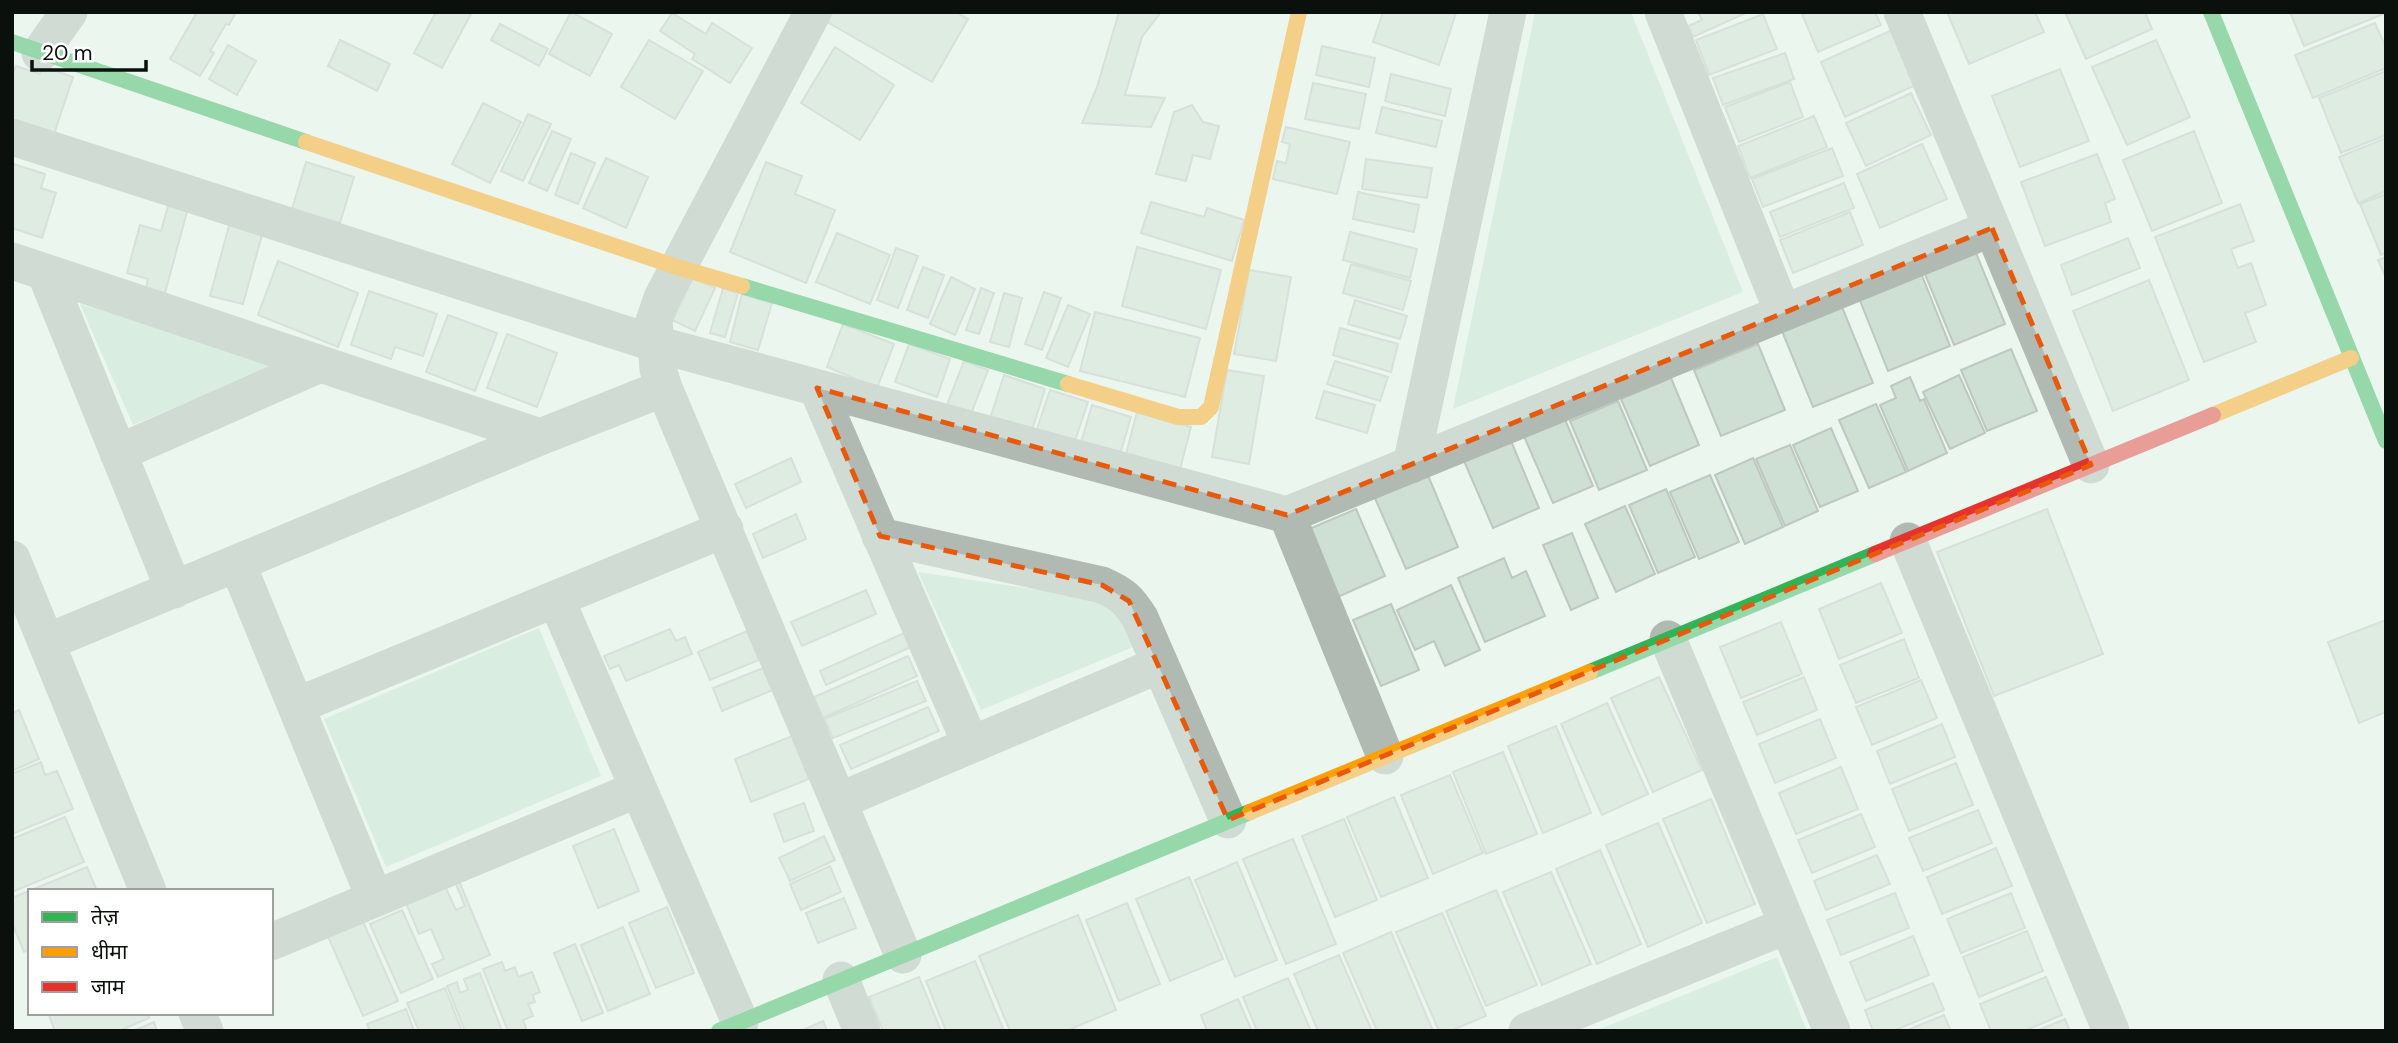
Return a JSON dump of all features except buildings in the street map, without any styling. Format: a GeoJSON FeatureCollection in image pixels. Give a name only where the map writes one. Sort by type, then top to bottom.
{"type":"FeatureCollection","features":[{"type":"Feature","properties":{"kind":"street"},"geometry":{"type":"LineString","coordinates":[[26,47],[69,12]]}},
{"type":"Feature","properties":{"kind":"street"},"geometry":{"type":"LineString","coordinates":[[813,12],[662,298],[654,321],[658,369],[903,955]]}},
{"type":"Feature","properties":{"kind":"street"},"geometry":{"type":"LineString","coordinates":[[26,47],[677,267],[1178,418],[1194,420],[1206,416],[1211,407],[1299,12]]}},
{"type":"Feature","properties":{"kind":"street"},"geometry":{"type":"LineString","coordinates":[[1411,465],[1508,12]]}},
{"type":"Feature","properties":{"kind":"street"},"geometry":{"type":"LineString","coordinates":[[1664,12],[1783,313]]}},
{"type":"Feature","properties":{"kind":"street"},"geometry":{"type":"LineString","coordinates":[[1902,12],[2091,465]]}},
{"type":"Feature","properties":{"kind":"street"},"geometry":{"type":"LineString","coordinates":[[2211,12],[2386,441]]}},
{"type":"Feature","properties":{"kind":"street"},"geometry":{"type":"LineString","coordinates":[[12,137],[656,344],[1287,515],[1992,228]]}},
{"type":"Feature","properties":{"kind":"street"},"geometry":{"type":"LineString","coordinates":[[29,267],[540,437]]}},
{"type":"Feature","properties":{"kind":"street"},"geometry":{"type":"LineString","coordinates":[[29,267],[118,453],[174,590]]}},
{"type":"Feature","properties":{"kind":"street"},"geometry":{"type":"LineString","coordinates":[[556,599],[638,789],[729,1026],[2351,358]]}},
{"type":"Feature","properties":{"kind":"street"},"geometry":{"type":"LineString","coordinates":[[118,453],[320,364]]}},
{"type":"Feature","properties":{"kind":"street"},"geometry":{"type":"LineString","coordinates":[[47,642],[664,388]]}},
{"type":"Feature","properties":{"kind":"street"},"geometry":{"type":"LineString","coordinates":[[817,388],[971,745]]}},
{"type":"Feature","properties":{"kind":"street"},"geometry":{"type":"LineString","coordinates":[[1287,515],[1385,756]]}},
{"type":"Feature","properties":{"kind":"street"},"geometry":{"type":"LineString","coordinates":[[296,706],[725,529]]}},
{"type":"Feature","properties":{"kind":"street"},"geometry":{"type":"LineString","coordinates":[[880,536],[1102,585],[1119,592],[1129,601],[1140,618],[1228,820]]}},
{"type":"Feature","properties":{"kind":"street"},"geometry":{"type":"LineString","coordinates":[[1908,541],[2111,1031]]}},
{"type":"Feature","properties":{"kind":"street"},"geometry":{"type":"LineString","coordinates":[[12,559],[147,889]]}},
{"type":"Feature","properties":{"kind":"street"},"geometry":{"type":"LineString","coordinates":[[237,563],[375,899]]}},
{"type":"Feature","properties":{"kind":"street"},"geometry":{"type":"LineString","coordinates":[[1668,639],[1832,1031]]}},
{"type":"Feature","properties":{"kind":"street"},"geometry":{"type":"LineString","coordinates":[[839,801],[1159,665]]}},
{"type":"Feature","properties":{"kind":"street"},"geometry":{"type":"LineString","coordinates":[[273,941],[638,789]]}},
{"type":"Feature","properties":{"kind":"street"},"geometry":{"type":"LineString","coordinates":[[1548,1027],[1788,925]]}},
{"type":"Feature","properties":{"kind":"street"},"geometry":{"type":"LineString","coordinates":[[841,980],[862,1031]]}},
{"type":"Feature","properties":{"kind":"street"},"geometry":{"type":"LineString","coordinates":[[198,1015],[205,1031]]}},
{"type":"Feature","properties":{"kind":"highlighted area"},"geometry":{"type":"Polygon","coordinates":[[[1992,228],[2091,465],[1228,820],[1129,601],[1102,585],[880,536],[817,388],[1287,515],[1992,228]]]}},
{"type":"Feature","properties":{"kind":"green space"},"geometry":{"type":"Polygon","coordinates":[[[1535,12],[1631,12],[1743,292],[1453,409],[1535,12]]]}},
{"type":"Feature","properties":{"kind":"green space"},"geometry":{"type":"Polygon","coordinates":[[[80,304],[279,364],[133,425],[80,304]]]}},
{"type":"Feature","properties":{"kind":"green space"},"geometry":{"type":"Polygon","coordinates":[[[918,572],[1120,602],[1138,645],[981,710],[918,572]]]}},
{"type":"Feature","properties":{"kind":"green space"},"geometry":{"type":"Polygon","coordinates":[[[539,628],[601,776],[386,867],[324,719],[539,628]]]}},
{"type":"Feature","properties":{"kind":"green space"},"geometry":{"type":"Polygon","coordinates":[[[1777,957],[1807,1031],[1595,1031],[1777,957]]]}},
{"type":"Feature","properties":{"kind":"traffic: fast"},"geometry":{"type":"LineString","coordinates":[[2211,12],[2386,441]]}},
{"type":"Feature","properties":{"kind":"traffic: fast"},"geometry":{"type":"LineString","coordinates":[[12,42],[306,142]]}},
{"type":"Feature","properties":{"kind":"traffic: fast"},"geometry":{"type":"LineString","coordinates":[[742,286],[1068,384]]}},
{"type":"Feature","properties":{"kind":"traffic: fast"},"geometry":{"type":"LineString","coordinates":[[1590,672],[1875,554]]}},
{"type":"Feature","properties":{"kind":"traffic: fast"},"geometry":{"type":"LineString","coordinates":[[719,1031],[1250,812]]}},
{"type":"Feature","properties":{"kind":"traffic: slow"},"geometry":{"type":"LineString","coordinates":[[1068,384],[1178,417],[1201,417],[1211,407],[1299,12]]}},
{"type":"Feature","properties":{"kind":"traffic: slow"},"geometry":{"type":"LineString","coordinates":[[306,142],[677,267],[742,286]]}},
{"type":"Feature","properties":{"kind":"traffic: slow"},"geometry":{"type":"LineString","coordinates":[[2213,415],[2351,358]]}},
{"type":"Feature","properties":{"kind":"traffic: slow"},"geometry":{"type":"LineString","coordinates":[[1250,812],[1590,672]]}},
{"type":"Feature","properties":{"kind":"traffic: jam"},"geometry":{"type":"LineString","coordinates":[[1875,554],[2213,415]]}}]}
